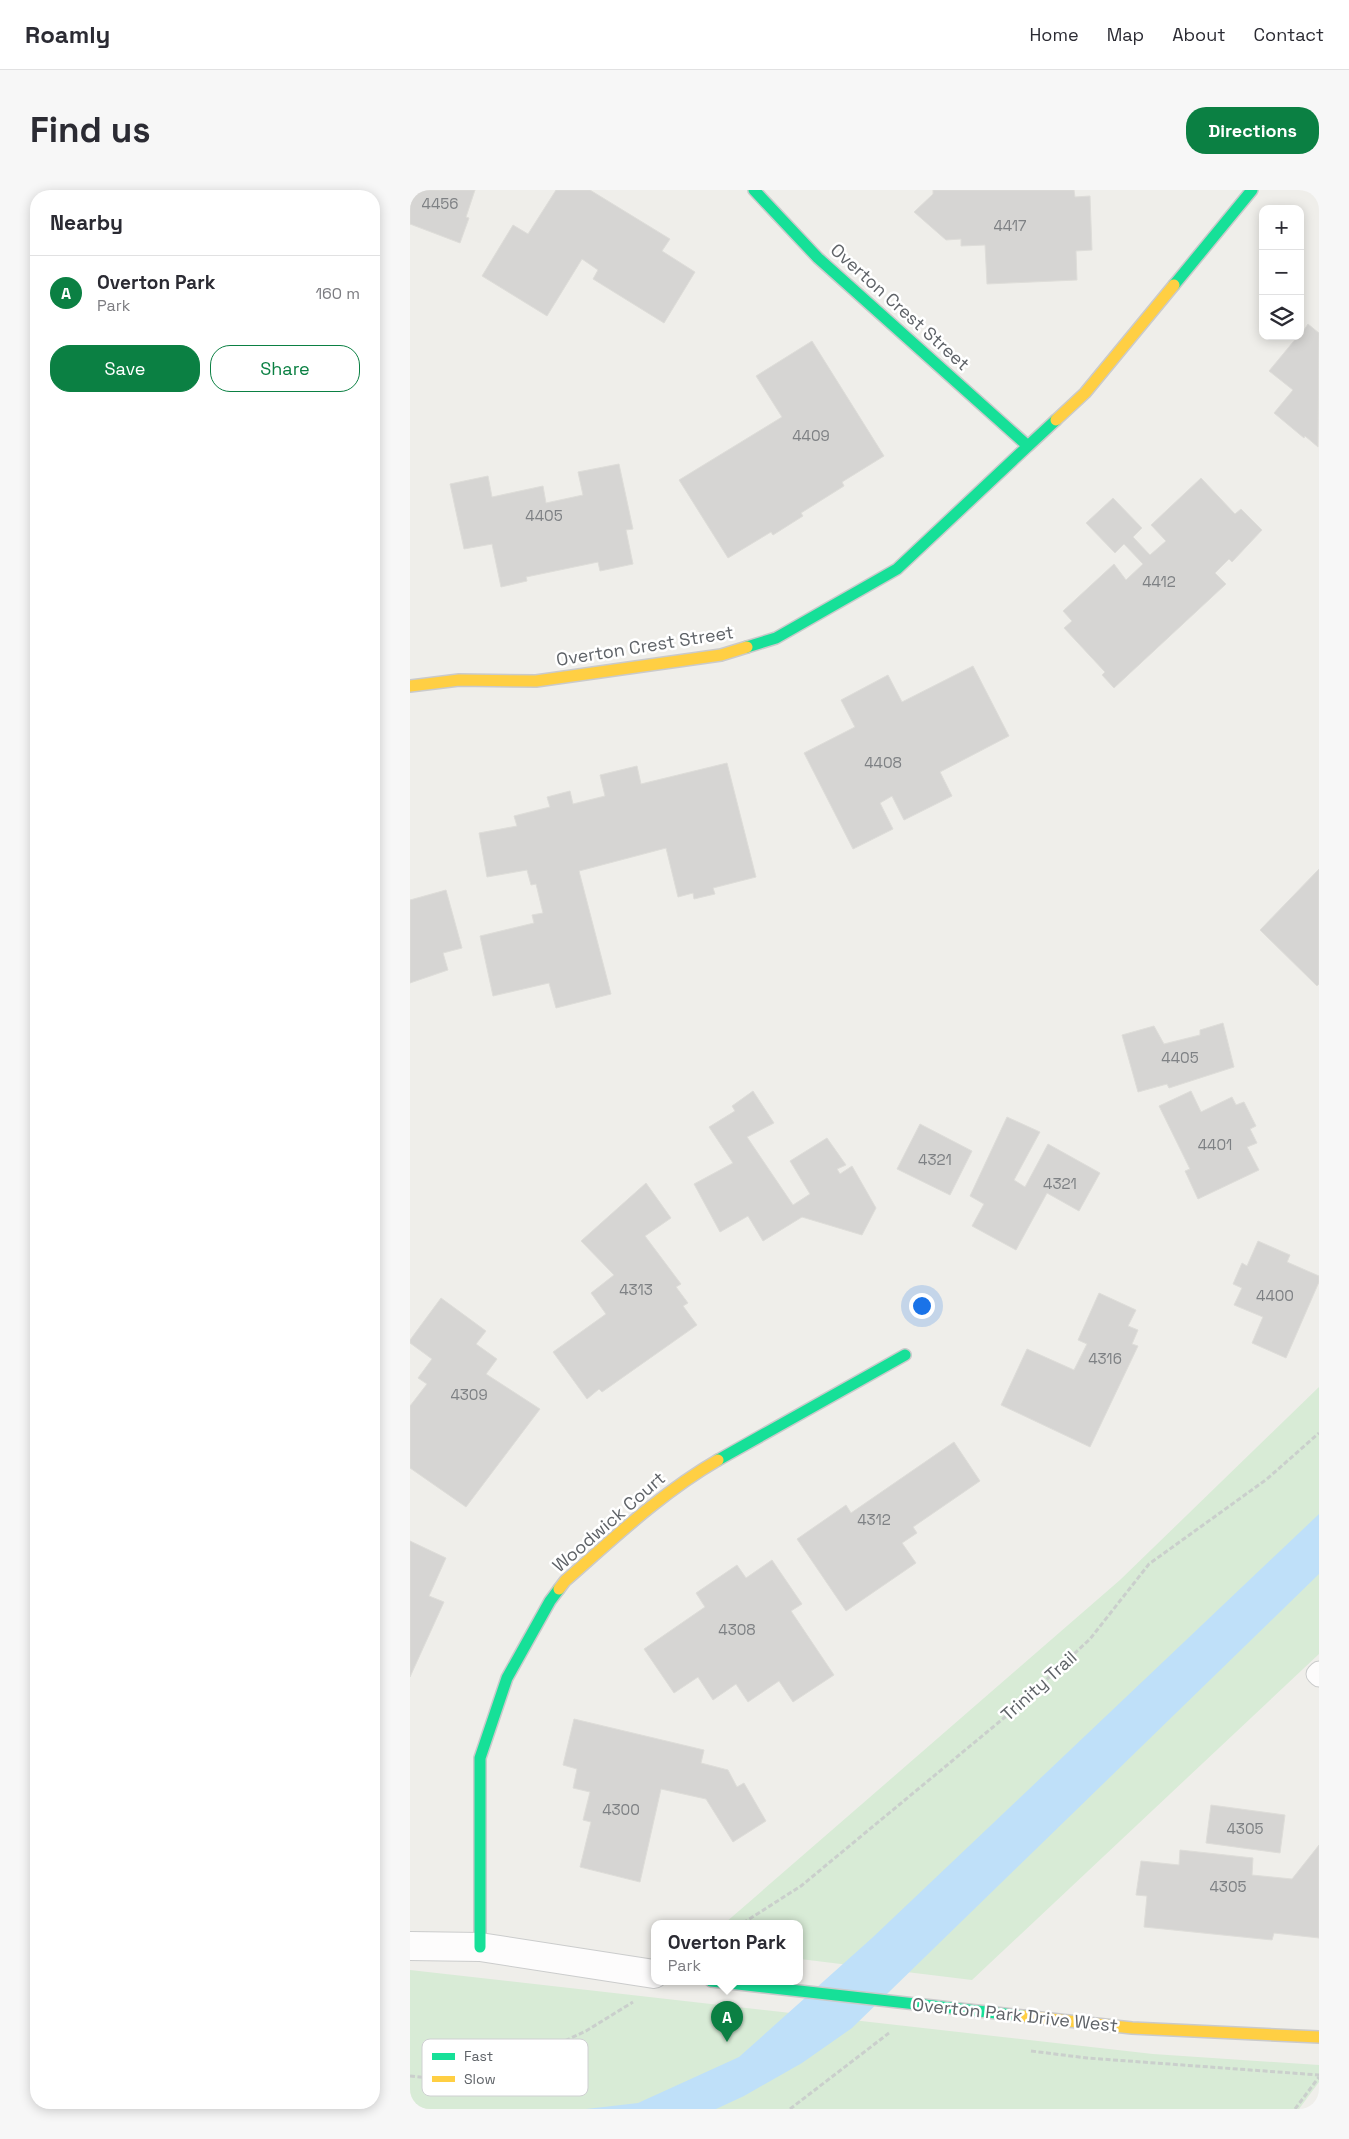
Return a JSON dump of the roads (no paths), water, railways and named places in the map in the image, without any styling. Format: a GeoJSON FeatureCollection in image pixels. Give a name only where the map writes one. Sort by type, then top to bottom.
{"type":"FeatureCollection","features":[{"type":"Feature","properties":{"kind":"street","name":"Overton Crest Street"},"geometry":{"type":"LineString","coordinates":[[754,190],[818,258],[1028,446]]}},
{"type":"Feature","properties":{"kind":"street","name":"Overton Crest Street"},"geometry":{"type":"LineString","coordinates":[[410,686],[459,680],[536,681],[721,656],[776,638],[897,568],[1085,393],[1252,190]]}},
{"type":"Feature","properties":{"kind":"street","name":"Woodwick Court"},"geometry":{"type":"LineString","coordinates":[[480,1947],[480,1758],[507,1678],[550,1601],[565,1581],[643,1512],[690,1476],[904,1356]]}},
{"type":"Feature","properties":{"kind":"street"},"geometry":{"type":"LineString","coordinates":[[410,1946],[480,1947],[651,1974]]}},
{"type":"Feature","properties":{"kind":"street","name":"Overton Park Drive West"},"geometry":{"type":"LineString","coordinates":[[745,1985],[1132,2028],[1319,2037]]}},
{"type":"Feature","properties":{"kind":"lane"},"geometry":{"type":"LineString","coordinates":[[1319,1671],[1316,1674],[1319,1677]]}},
{"type":"Feature","properties":{"kind":"water"},"geometry":{"type":"Polygon","coordinates":[[[1319,1514],[1319,1574],[852,2028],[802,2063],[744,2096],[716,2109],[586,2109],[638,2103],[739,2057],[872,1938],[1319,1514]]]}},
{"type":"Feature","properties":{"kind":"place","name":"Overton Park"},"geometry":{"type":"Point","coordinates":[727,2042]}}]}
